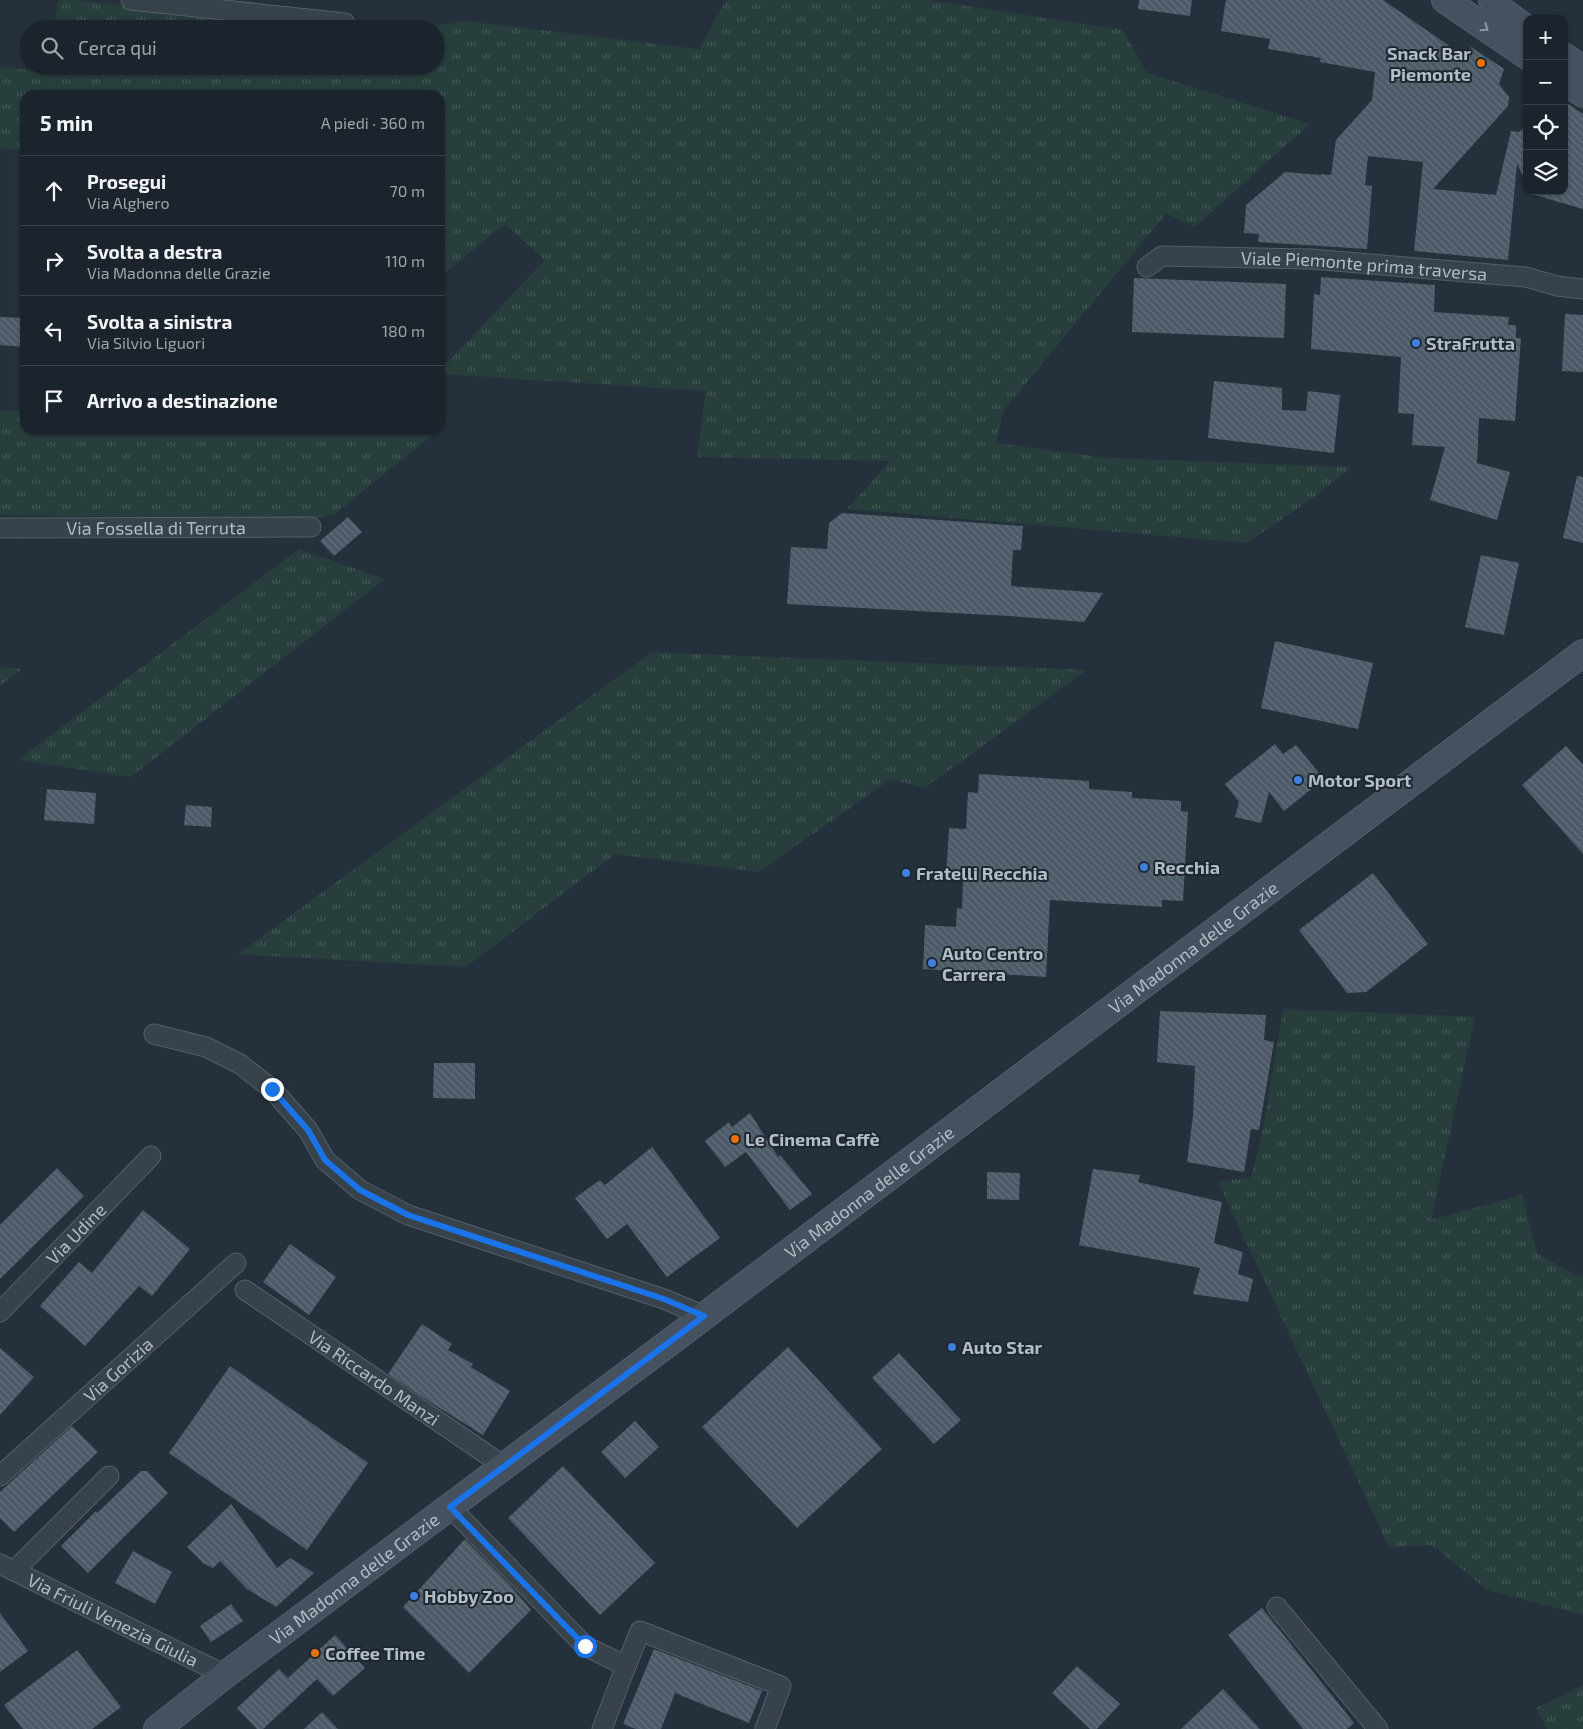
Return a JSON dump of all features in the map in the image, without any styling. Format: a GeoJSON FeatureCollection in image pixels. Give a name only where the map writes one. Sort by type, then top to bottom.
{"type":"FeatureCollection","features":[{"type":"Feature","properties":{"kind":"street"},"geometry":{"type":"LineString","coordinates":[[131,0],[317,20]]}},
{"type":"Feature","properties":{"kind":"street"},"geometry":{"type":"LineString","coordinates":[[1445,0],[1523,53]]}},
{"type":"Feature","properties":{"kind":"street"},"geometry":{"type":"LineString","coordinates":[[1492,0],[1496,6],[1523,25]]}},
{"type":"Feature","properties":{"kind":"street"},"geometry":{"type":"LineString","coordinates":[[1568,59],[1583,70]]}},
{"type":"Feature","properties":{"kind":"street"},"geometry":{"type":"LineString","coordinates":[[1568,85],[1583,94]]}},
{"type":"Feature","properties":{"kind":"street","name":"Viale Piemonte prima traversa"},"geometry":{"type":"LineString","coordinates":[[1147,267],[1162,256],[1311,259],[1526,277],[1557,286],[1583,289]]}},
{"type":"Feature","properties":{"kind":"street","name":"Via Fossella di Terruta"},"geometry":{"type":"LineString","coordinates":[[0,528],[312,527]]}},
{"type":"Feature","properties":{"kind":"street","name":"Via Madonna delle Grazie"},"geometry":{"type":"LineString","coordinates":[[157,1729],[225,1675],[1583,653]]}},
{"type":"Feature","properties":{"kind":"street"},"geometry":{"type":"LineString","coordinates":[[154,1034],[206,1047],[240,1064],[272,1089],[308,1130],[325,1160],[360,1190],[408,1215],[664,1299],[704,1316]]}},
{"type":"Feature","properties":{"kind":"street","name":"Via Udine"},"geometry":{"type":"LineString","coordinates":[[0,1312],[151,1156]]}},
{"type":"Feature","properties":{"kind":"street","name":"Via Gorizia"},"geometry":{"type":"LineString","coordinates":[[0,1476],[236,1263]]}},
{"type":"Feature","properties":{"kind":"street","name":"Via Riccardo Manzi"},"geometry":{"type":"LineString","coordinates":[[245,1290],[504,1466]]}},
{"type":"Feature","properties":{"kind":"street"},"geometry":{"type":"LineString","coordinates":[[7,1568],[109,1476]]}},
{"type":"Feature","properties":{"kind":"street"},"geometry":{"type":"LineString","coordinates":[[450,1507],[585,1646],[626,1666]]}},
{"type":"Feature","properties":{"kind":"street","name":"Via Friuli Venezia Giulia"},"geometry":{"type":"LineString","coordinates":[[7,1568],[225,1675]]}},
{"type":"Feature","properties":{"kind":"street"},"geometry":{"type":"LineString","coordinates":[[1277,1607],[1378,1729]]}},
{"type":"Feature","properties":{"kind":"street"},"geometry":{"type":"LineString","coordinates":[[602,1729],[640,1631],[781,1686],[765,1729]]}},
{"type":"Feature","properties":{"kind":"green space"},"geometry":{"type":"Polygon","coordinates":[[[58,0],[75,0],[251,20],[55,20],[58,0]]]}},
{"type":"Feature","properties":{"kind":"green space"},"geometry":{"type":"Polygon","coordinates":[[[726,0],[928,0],[1123,30],[1147,73],[1310,124],[1195,227],[1166,214],[1004,410],[996,443],[1108,458],[1352,467],[1316,496],[1247,543],[847,509],[890,461],[697,457],[706,391],[445,374],[445,365],[545,260],[505,224],[445,272],[445,90],[20,90],[20,151],[0,148],[0,67],[20,69],[20,75],[445,75],[445,24],[466,21],[699,49],[726,0]]]}},
{"type":"Feature","properties":{"kind":"green space"},"geometry":{"type":"Polygon","coordinates":[[[0,410],[20,411],[20,435],[433,435],[335,514],[313,519],[0,515],[0,410]]]}},
{"type":"Feature","properties":{"kind":"green space"},"geometry":{"type":"Polygon","coordinates":[[[299,549],[385,579],[131,777],[18,760],[299,549]]]}},
{"type":"Feature","properties":{"kind":"green space"},"geometry":{"type":"Polygon","coordinates":[[[652,652],[1087,670],[925,788],[891,779],[759,872],[615,854],[466,967],[238,954],[652,652]]]}},
{"type":"Feature","properties":{"kind":"green space"},"geometry":{"type":"Polygon","coordinates":[[[0,667],[22,669],[0,686],[0,667]]]}},
{"type":"Feature","properties":{"kind":"green space"},"geometry":{"type":"Polygon","coordinates":[[[1283,1009],[1475,1017],[1431,1220],[1522,1195],[1537,1253],[1575,1275],[1583,1276],[1583,1615],[1487,1590],[1432,1545],[1389,1547],[1218,1182],[1251,1177],[1262,1134],[1283,1009]]]}},
{"type":"Feature","properties":{"kind":"green space"},"geometry":{"type":"Polygon","coordinates":[[[1583,1685],[1583,1729],[1547,1729],[1536,1708],[1583,1685]]]}},
{"type":"Feature","properties":{"kind":"building"},"geometry":{"type":"Polygon","coordinates":[[[1139,0],[1192,0],[1190,16],[1138,9],[1139,0]]]}},
{"type":"Feature","properties":{"kind":"building"},"geometry":{"type":"Polygon","coordinates":[[[1226,0],[1383,0],[1468,59],[1471,47],[1504,69],[1499,84],[1509,97],[1508,106],[1433,189],[1496,195],[1511,131],[1519,132],[1523,128],[1523,175],[1517,164],[1508,260],[1414,251],[1423,162],[1368,156],[1365,185],[1372,186],[1367,249],[1258,242],[1259,234],[1244,233],[1246,205],[1285,172],[1331,175],[1336,140],[1372,100],[1375,72],[1320,62],[1321,58],[1268,49],[1270,39],[1221,31],[1226,0]]]}},
{"type":"Feature","properties":{"kind":"building"},"geometry":{"type":"Polygon","coordinates":[[[1568,104],[1583,114],[1583,209],[1535,195],[1568,195],[1568,104]]]}},
{"type":"Feature","properties":{"kind":"building","name":"StraFrutta"},"geometry":{"type":"Polygon","coordinates":[[[1321,277],[1435,285],[1434,312],[1509,317],[1508,325],[1516,325],[1516,338],[1521,338],[1515,421],[1479,418],[1477,463],[1510,472],[1497,520],[1430,500],[1445,447],[1412,445],[1414,414],[1398,413],[1401,357],[1311,349],[1314,294],[1320,295],[1321,277]]]}},
{"type":"Feature","properties":{"kind":"building"},"geometry":{"type":"Polygon","coordinates":[[[1134,278],[1286,284],[1284,338],[1132,332],[1134,278]]]}},
{"type":"Feature","properties":{"kind":"building"},"geometry":{"type":"Polygon","coordinates":[[[1565,314],[1583,315],[1583,372],[1562,371],[1565,314]]]}},
{"type":"Feature","properties":{"kind":"building"},"geometry":{"type":"Polygon","coordinates":[[[0,317],[20,318],[20,347],[0,345],[0,317]]]}},
{"type":"Feature","properties":{"kind":"building"},"geometry":{"type":"Polygon","coordinates":[[[1214,381],[1282,388],[1282,410],[1306,411],[1308,391],[1340,395],[1334,453],[1208,438],[1214,381]]]}},
{"type":"Feature","properties":{"kind":"building"},"geometry":{"type":"Polygon","coordinates":[[[1577,476],[1583,477],[1583,543],[1563,538],[1577,476]]]}},
{"type":"Feature","properties":{"kind":"building"},"geometry":{"type":"Polygon","coordinates":[[[842,513],[1023,526],[1021,550],[1013,550],[1011,586],[1103,593],[1084,622],[787,604],[791,547],[827,549],[829,523],[842,513]]]}},
{"type":"Feature","properties":{"kind":"building"},"geometry":{"type":"Polygon","coordinates":[[[348,517],[362,532],[334,556],[320,541],[348,517]]]}},
{"type":"Feature","properties":{"kind":"building"},"geometry":{"type":"Polygon","coordinates":[[[1481,555],[1519,563],[1504,635],[1465,627],[1481,555]]]}},
{"type":"Feature","properties":{"kind":"building"},"geometry":{"type":"Polygon","coordinates":[[[1275,641],[1373,663],[1358,729],[1261,708],[1275,641]]]}},
{"type":"Feature","properties":{"kind":"building"},"geometry":{"type":"Polygon","coordinates":[[[1275,744],[1283,754],[1296,745],[1324,779],[1284,811],[1269,792],[1261,823],[1235,817],[1239,802],[1225,784],[1275,744]]]}},
{"type":"Feature","properties":{"kind":"building"},"geometry":{"type":"Polygon","coordinates":[[[1566,746],[1583,765],[1583,854],[1522,785],[1566,746]]]}},
{"type":"Feature","properties":{"kind":"building"},"geometry":{"type":"Polygon","coordinates":[[[979,774],[1089,781],[1089,789],[1132,792],[1132,798],[1181,801],[1181,811],[1188,812],[1183,901],[1162,900],[1162,907],[1050,900],[1046,977],[923,969],[925,925],[956,927],[957,908],[962,909],[963,879],[946,878],[949,828],[966,829],[968,792],[978,793],[979,774]]]}},
{"type":"Feature","properties":{"kind":"building"},"geometry":{"type":"Polygon","coordinates":[[[47,789],[96,793],[94,824],[44,820],[47,789]]]}},
{"type":"Feature","properties":{"kind":"building"},"geometry":{"type":"Polygon","coordinates":[[[186,805],[212,807],[211,827],[184,825],[186,805]]]}},
{"type":"Feature","properties":{"kind":"building"},"geometry":{"type":"Polygon","coordinates":[[[1373,873],[1428,944],[1366,992],[1347,993],[1299,930],[1373,873]]]}},
{"type":"Feature","properties":{"kind":"building"},"geometry":{"type":"Polygon","coordinates":[[[1160,1011],[1266,1015],[1264,1040],[1274,1042],[1259,1130],[1251,1129],[1244,1172],[1187,1162],[1193,1116],[1195,1066],[1157,1062],[1160,1011]]]}},
{"type":"Feature","properties":{"kind":"building"},"geometry":{"type":"Polygon","coordinates":[[[434,1063],[475,1063],[475,1099],[433,1098],[434,1063]]]}},
{"type":"Feature","properties":{"kind":"building"},"geometry":{"type":"Polygon","coordinates":[[[750,1113],[778,1157],[780,1155],[812,1194],[790,1210],[746,1152],[725,1167],[705,1141],[729,1122],[732,1127],[750,1113]]]}},
{"type":"Feature","properties":{"kind":"building"},"geometry":{"type":"Polygon","coordinates":[[[652,1147],[720,1238],[667,1277],[627,1224],[607,1239],[575,1198],[600,1180],[605,1185],[652,1147]]]}},
{"type":"Feature","properties":{"kind":"building"},"geometry":{"type":"Polygon","coordinates":[[[57,1168],[84,1196],[0,1279],[0,1225],[57,1168]]]}},
{"type":"Feature","properties":{"kind":"building"},"geometry":{"type":"Polygon","coordinates":[[[1093,1169],[1140,1175],[1138,1182],[1222,1202],[1214,1243],[1243,1252],[1238,1274],[1253,1279],[1248,1302],[1193,1294],[1200,1268],[1079,1245],[1093,1169]]]}},
{"type":"Feature","properties":{"kind":"building"},"geometry":{"type":"Polygon","coordinates":[[[987,1172],[1020,1173],[1019,1200],[987,1199],[987,1172]]]}},
{"type":"Feature","properties":{"kind":"building"},"geometry":{"type":"Polygon","coordinates":[[[143,1210],[190,1249],[152,1296],[139,1286],[85,1346],[40,1306],[79,1262],[92,1273],[143,1210]]]}},
{"type":"Feature","properties":{"kind":"building"},"geometry":{"type":"Polygon","coordinates":[[[290,1244],[336,1277],[309,1315],[263,1282],[290,1244]]]}},
{"type":"Feature","properties":{"kind":"building"},"geometry":{"type":"Polygon","coordinates":[[[422,1324],[452,1344],[448,1350],[473,1364],[471,1367],[510,1391],[483,1435],[388,1374],[422,1324]]]}},
{"type":"Feature","properties":{"kind":"building"},"geometry":{"type":"Polygon","coordinates":[[[788,1347],[882,1449],[797,1528],[702,1427],[788,1347]]]}},
{"type":"Feature","properties":{"kind":"building"},"geometry":{"type":"Polygon","coordinates":[[[0,1348],[34,1377],[0,1415],[0,1348]]]}},
{"type":"Feature","properties":{"kind":"building"},"geometry":{"type":"Polygon","coordinates":[[[899,1353],[961,1420],[934,1444],[872,1378],[899,1353]]]}},
{"type":"Feature","properties":{"kind":"building"},"geometry":{"type":"Polygon","coordinates":[[[230,1366],[368,1463],[307,1550],[169,1453],[230,1366]]]}},
{"type":"Feature","properties":{"kind":"building"},"geometry":{"type":"Polygon","coordinates":[[[635,1421],[659,1447],[625,1478],[601,1452],[635,1421]]]}},
{"type":"Feature","properties":{"kind":"building"},"geometry":{"type":"Polygon","coordinates":[[[72,1426],[98,1452],[14,1532],[0,1518],[0,1492],[72,1426]]]}},
{"type":"Feature","properties":{"kind":"building"},"geometry":{"type":"Polygon","coordinates":[[[563,1466],[655,1563],[600,1615],[508,1518],[563,1466]]]}},
{"type":"Feature","properties":{"kind":"building"},"geometry":{"type":"Polygon","coordinates":[[[141,1471],[147,1471],[168,1493],[88,1573],[61,1546],[96,1511],[97,1513],[141,1471]]]}},
{"type":"Feature","properties":{"kind":"building"},"geometry":{"type":"Polygon","coordinates":[[[231,1504],[277,1568],[290,1558],[314,1573],[276,1607],[247,1589],[220,1561],[213,1568],[203,1563],[187,1547],[231,1504]]]}},
{"type":"Feature","properties":{"kind":"building"},"geometry":{"type":"Polygon","coordinates":[[[465,1539],[509,1584],[531,1610],[469,1673],[403,1607],[465,1539]]]}},
{"type":"Feature","properties":{"kind":"building"},"geometry":{"type":"Polygon","coordinates":[[[133,1551],[172,1572],[155,1604],[115,1583],[133,1551]]]}},
{"type":"Feature","properties":{"kind":"building"},"geometry":{"type":"Polygon","coordinates":[[[231,1604],[243,1621],[211,1642],[200,1626],[231,1604]]]}},
{"type":"Feature","properties":{"kind":"building"},"geometry":{"type":"Polygon","coordinates":[[[1262,1608],[1354,1723],[1347,1729],[1303,1729],[1228,1635],[1262,1608]]]}},
{"type":"Feature","properties":{"kind":"building"},"geometry":{"type":"Polygon","coordinates":[[[0,1613],[28,1651],[0,1672],[0,1613]]]}},
{"type":"Feature","properties":{"kind":"building"},"geometry":{"type":"Polygon","coordinates":[[[335,1635],[365,1668],[333,1696],[317,1679],[263,1729],[257,1729],[237,1708],[279,1669],[288,1678],[335,1635]]]}},
{"type":"Feature","properties":{"kind":"building"},"geometry":{"type":"Polygon","coordinates":[[[654,1649],[762,1691],[749,1723],[675,1693],[661,1729],[636,1729],[623,1724],[654,1649]]]}},
{"type":"Feature","properties":{"kind":"building"},"geometry":{"type":"Polygon","coordinates":[[[77,1650],[121,1707],[92,1729],[23,1729],[4,1705],[77,1650]]]}},
{"type":"Feature","properties":{"kind":"building"},"geometry":{"type":"Polygon","coordinates":[[[1077,1666],[1120,1704],[1097,1729],[1090,1729],[1052,1693],[1077,1666]]]}},
{"type":"Feature","properties":{"kind":"building"},"geometry":{"type":"Polygon","coordinates":[[[1223,1689],[1260,1729],[1181,1729],[1223,1689]]]}},
{"type":"Feature","properties":{"kind":"building"},"geometry":{"type":"Polygon","coordinates":[[[322,1712],[338,1729],[304,1729],[322,1712]]]}},
{"type":"Feature","properties":{"kind":"place","name":"Snack Bar Piemonte"},"geometry":{"type":"Point","coordinates":[1481,63]}},
{"type":"Feature","properties":{"kind":"place","name":"StraFrutta"},"geometry":{"type":"Point","coordinates":[1416,343]}},
{"type":"Feature","properties":{"kind":"place","name":"Motor Sport"},"geometry":{"type":"Point","coordinates":[1298,780]}},
{"type":"Feature","properties":{"kind":"place","name":"Recchia"},"geometry":{"type":"Point","coordinates":[1144,867]}},
{"type":"Feature","properties":{"kind":"place","name":"Fratelli Recchia"},"geometry":{"type":"Point","coordinates":[906,873]}},
{"type":"Feature","properties":{"kind":"place","name":"Auto Centro Carrera"},"geometry":{"type":"Point","coordinates":[932,963]}},
{"type":"Feature","properties":{"kind":"place","name":"Le Cinema Caffè"},"geometry":{"type":"Point","coordinates":[735,1139]}},
{"type":"Feature","properties":{"kind":"place","name":"Auto Star"},"geometry":{"type":"Point","coordinates":[952,1347]}},
{"type":"Feature","properties":{"kind":"place","name":"Hobby Zoo"},"geometry":{"type":"Point","coordinates":[414,1596]}},
{"type":"Feature","properties":{"kind":"place","name":"Coffee Time"},"geometry":{"type":"Point","coordinates":[315,1653]}},
{"type":"Feature","properties":{"kind":"route"},"geometry":{"type":"LineString","coordinates":[[272,1089],[308,1130],[325,1160],[360,1190],[408,1215],[664,1299],[704,1316],[450,1507],[585,1646]]}}]}
